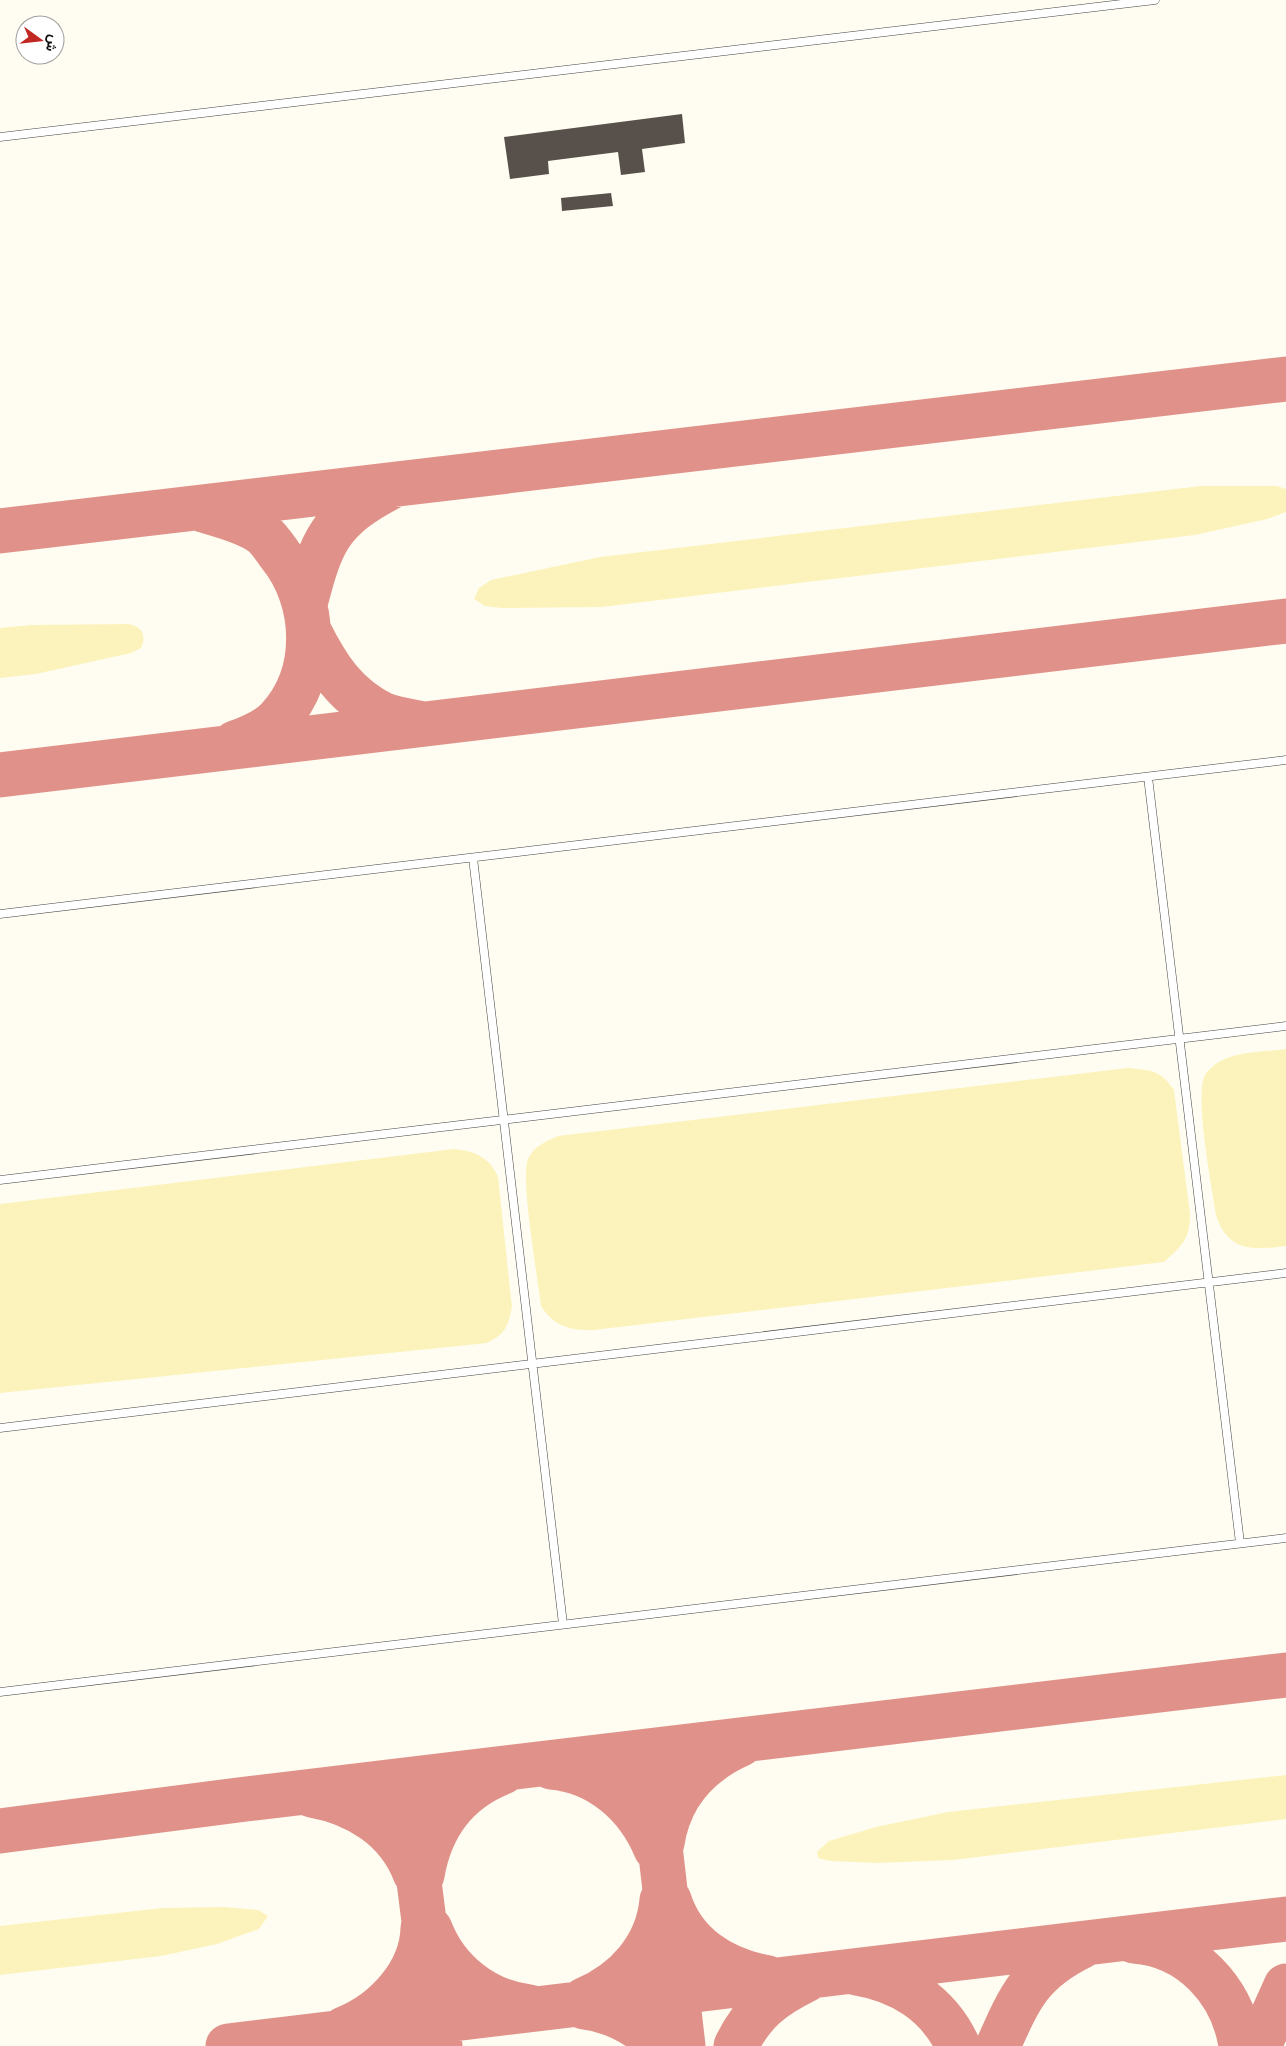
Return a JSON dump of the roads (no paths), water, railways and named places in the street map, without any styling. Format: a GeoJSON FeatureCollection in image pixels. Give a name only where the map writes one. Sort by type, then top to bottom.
{"type":"FeatureCollection","features":[{"type":"Feature","properties":{"kind":"lane"},"geometry":{"type":"LineString","coordinates":[[0,137],[1155,0]]}},
{"type":"Feature","properties":{"kind":"lane"},"geometry":{"type":"LineString","coordinates":[[0,914],[1286,760]]}},
{"type":"Feature","properties":{"kind":"lane"},"geometry":{"type":"LineString","coordinates":[[1148,777],[1240,1543]]}},
{"type":"Feature","properties":{"kind":"lane"},"geometry":{"type":"LineString","coordinates":[[473,858],[563,1624]]}},
{"type":"Feature","properties":{"kind":"lane"},"geometry":{"type":"LineString","coordinates":[[0,1180],[1286,1026]]}},
{"type":"Feature","properties":{"kind":"lane"},"geometry":{"type":"LineString","coordinates":[[0,1428],[1286,1273]]}},
{"type":"Feature","properties":{"kind":"lane"},"geometry":{"type":"LineString","coordinates":[[0,1692],[1286,1538]]}}]}
